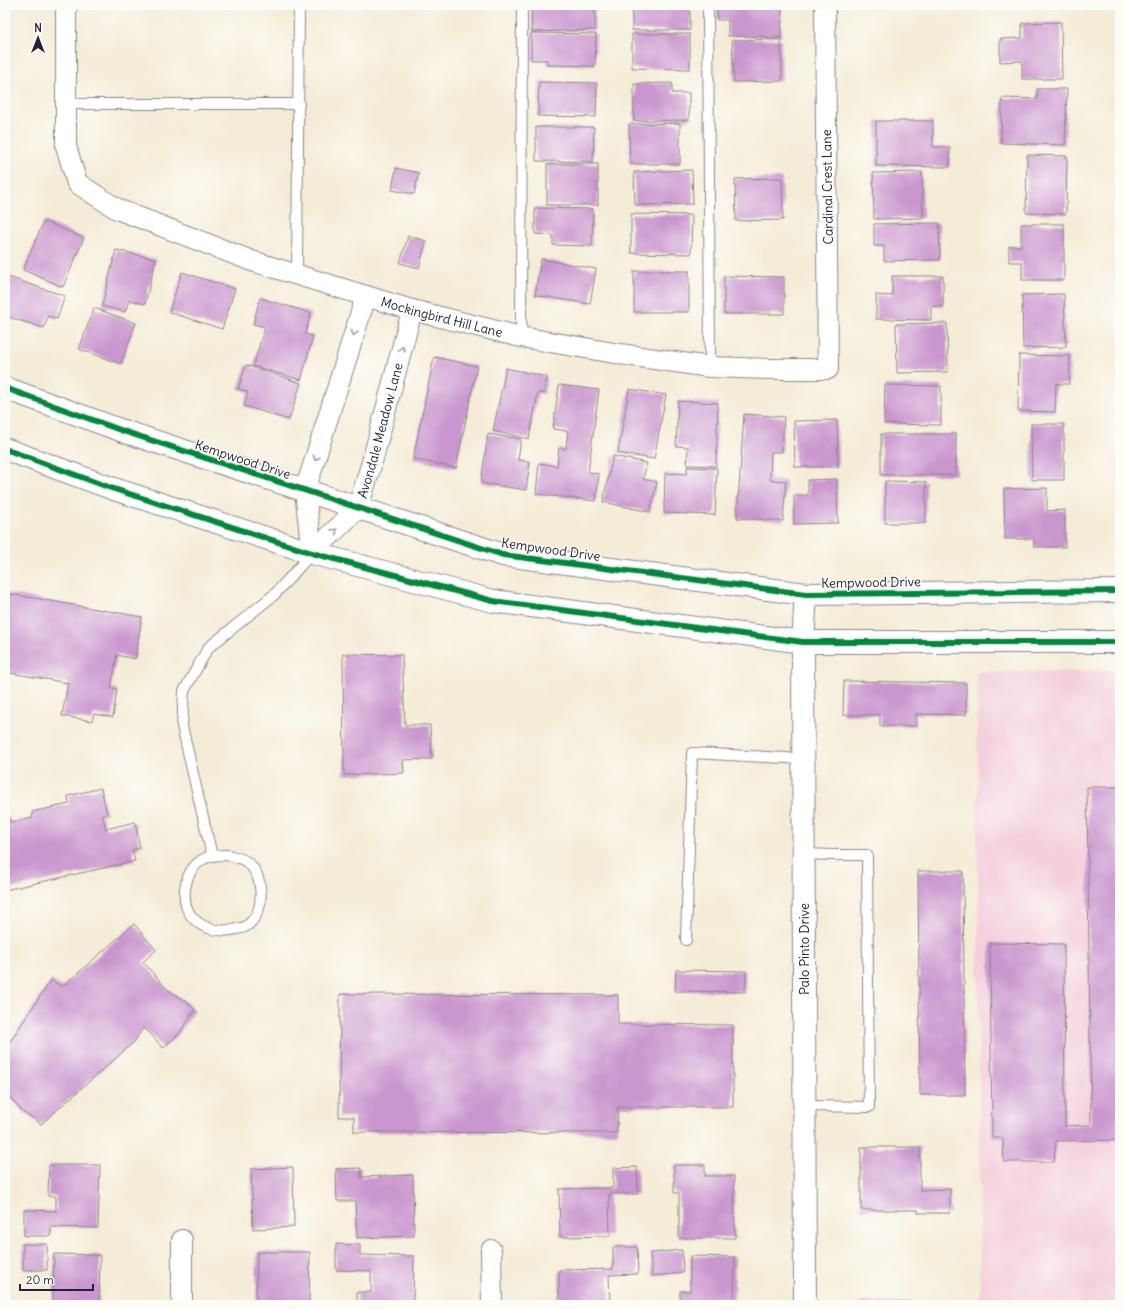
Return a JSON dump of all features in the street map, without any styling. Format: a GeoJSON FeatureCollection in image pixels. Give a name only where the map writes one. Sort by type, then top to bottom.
{"type":"FeatureCollection","features":[{"type":"Feature","properties":{"kind":"main road","name":"Kempwood Drive"},"geometry":{"type":"LineString","coordinates":[[5,388],[123,431],[502,555],[806,594],[1120,590]]}},
{"type":"Feature","properties":{"kind":"main road"},"geometry":{"type":"LineString","coordinates":[[5,449],[110,488],[312,554],[493,601],[803,642],[1120,642]]}},
{"type":"Feature","properties":{"kind":"main road","name":"Palo Pinto Drive"},"geometry":{"type":"LineString","coordinates":[[805,1305],[803,642],[806,594]]}},
{"type":"Feature","properties":{"kind":"street"},"geometry":{"type":"LineString","coordinates":[[65,104],[66,5]]}},
{"type":"Feature","properties":{"kind":"street","name":"Cardinal Crest Lane"},"geometry":{"type":"LineString","coordinates":[[825,5],[828,369]]}},
{"type":"Feature","properties":{"kind":"street","name":"Mockingbird Hill Lane"},"geometry":{"type":"LineString","coordinates":[[65,104],[66,146],[77,183],[117,209],[252,261],[412,310],[521,337],[599,351],[710,367],[828,369]]}},
{"type":"Feature","properties":{"kind":"street"},"geometry":{"type":"LineString","coordinates":[[312,554],[305,491],[366,296]]}},
{"type":"Feature","properties":{"kind":"street","name":"Avondale Meadow Lane"},"geometry":{"type":"LineString","coordinates":[[312,554],[358,508],[372,462],[412,310]]}},
{"type":"Feature","properties":{"kind":"street"},"geometry":{"type":"LineString","coordinates":[[182,1240],[182,1305]]}},
{"type":"Feature","properties":{"kind":"street"},"geometry":{"type":"LineString","coordinates":[[491,1250],[492,1305]]}},
{"type":"Feature","properties":{"kind":"lane"},"geometry":{"type":"LineString","coordinates":[[297,275],[299,5]]}},
{"type":"Feature","properties":{"kind":"lane"},"geometry":{"type":"LineString","coordinates":[[521,337],[522,5]]}},
{"type":"Feature","properties":{"kind":"lane"},"geometry":{"type":"LineString","coordinates":[[708,5],[710,367]]}},
{"type":"Feature","properties":{"kind":"lane"},"geometry":{"type":"LineString","coordinates":[[65,104],[299,104]]}},
{"type":"Feature","properties":{"kind":"lane"},"geometry":{"type":"LineString","coordinates":[[212,856],[182,726],[184,691],[208,648],[275,594],[312,554]]}},
{"type":"Feature","properties":{"kind":"lane"},"geometry":{"type":"LineString","coordinates":[[686,940],[692,753],[804,759]]}},
{"type":"Feature","properties":{"kind":"lane"},"geometry":{"type":"LineString","coordinates":[[804,854],[867,855],[869,1107],[805,1106]]}},
{"type":"Feature","properties":{"kind":"lane"},"geometry":{"type":"LineString","coordinates":[[228,855],[239,858],[248,863],[257,874],[260,890],[260,905],[254,920],[246,928],[215,930],[202,925],[192,917],[186,903],[185,889],[188,874],[201,861],[212,856],[228,855]]}},
{"type":"Feature","properties":{"kind":"shaded area"},"geometry":{"type":"Polygon","coordinates":[[[1120,671],[1120,1305],[980,1305],[977,672],[1120,671]]]}},
{"type":"Feature","properties":{"kind":"building"},"geometry":{"type":"Polygon","coordinates":[[[531,5],[595,5],[595,30],[532,32],[531,5]]]}},
{"type":"Feature","properties":{"kind":"building"},"geometry":{"type":"Polygon","coordinates":[[[632,5],[690,5],[690,30],[632,30],[632,5]]]}},
{"type":"Feature","properties":{"kind":"building"},"geometry":{"type":"Polygon","coordinates":[[[717,5],[782,5],[781,37],[728,36],[728,20],[717,20],[717,5]]]}},
{"type":"Feature","properties":{"kind":"building"},"geometry":{"type":"Polygon","coordinates":[[[1061,22],[1062,79],[1022,79],[1022,61],[1000,62],[1000,39],[1022,38],[1022,23],[1061,22]]]}},
{"type":"Feature","properties":{"kind":"building"},"geometry":{"type":"Polygon","coordinates":[[[531,33],[596,34],[595,66],[547,65],[547,60],[531,60],[531,33]]]}},
{"type":"Feature","properties":{"kind":"building"},"geometry":{"type":"Polygon","coordinates":[[[632,34],[690,34],[690,69],[632,68],[632,34]]]}},
{"type":"Feature","properties":{"kind":"building"},"geometry":{"type":"Polygon","coordinates":[[[781,39],[782,81],[734,82],[732,40],[781,39]]]}},
{"type":"Feature","properties":{"kind":"building"},"geometry":{"type":"Polygon","coordinates":[[[539,82],[597,83],[596,117],[538,116],[539,82]]]}},
{"type":"Feature","properties":{"kind":"building"},"geometry":{"type":"Polygon","coordinates":[[[672,83],[672,93],[689,93],[689,120],[634,121],[634,84],[672,83]]]}},
{"type":"Feature","properties":{"kind":"building"},"geometry":{"type":"Polygon","coordinates":[[[1037,89],[1067,89],[1065,145],[1001,143],[1002,98],[1037,99],[1037,89]]]}},
{"type":"Feature","properties":{"kind":"building"},"geometry":{"type":"Polygon","coordinates":[[[876,121],[933,121],[933,147],[950,147],[950,167],[876,166],[876,121]]]}},
{"type":"Feature","properties":{"kind":"building"},"geometry":{"type":"Polygon","coordinates":[[[680,123],[680,164],[630,164],[629,124],[680,123]]]}},
{"type":"Feature","properties":{"kind":"building"},"geometry":{"type":"Polygon","coordinates":[[[536,127],[594,127],[593,162],[536,161],[536,127]]]}},
{"type":"Feature","properties":{"kind":"building"},"geometry":{"type":"Polygon","coordinates":[[[1027,155],[1067,156],[1066,214],[1026,213],[1027,155]]]}},
{"type":"Feature","properties":{"kind":"building"},"geometry":{"type":"Polygon","coordinates":[[[547,164],[598,164],[598,205],[547,205],[547,164]]]}},
{"type":"Feature","properties":{"kind":"building"},"geometry":{"type":"Polygon","coordinates":[[[396,168],[419,173],[414,194],[392,190],[396,168]]]}},
{"type":"Feature","properties":{"kind":"building"},"geometry":{"type":"Polygon","coordinates":[[[692,170],[693,204],[635,205],[634,172],[692,170]]]}},
{"type":"Feature","properties":{"kind":"building"},"geometry":{"type":"Polygon","coordinates":[[[922,172],[923,218],[874,219],[873,173],[922,172]]]}},
{"type":"Feature","properties":{"kind":"building"},"geometry":{"type":"Polygon","coordinates":[[[782,178],[783,220],[736,221],[735,179],[782,178]]]}},
{"type":"Feature","properties":{"kind":"building"},"geometry":{"type":"Polygon","coordinates":[[[535,208],[593,209],[592,246],[553,245],[553,235],[535,234],[535,208]]]}},
{"type":"Feature","properties":{"kind":"building"},"geometry":{"type":"Polygon","coordinates":[[[631,214],[692,215],[691,254],[631,253],[631,214]]]}},
{"type":"Feature","properties":{"kind":"building"},"geometry":{"type":"Polygon","coordinates":[[[44,221],[84,238],[63,287],[23,270],[44,221]]]}},
{"type":"Feature","properties":{"kind":"building"},"geometry":{"type":"Polygon","coordinates":[[[939,223],[940,260],[884,261],[884,246],[874,246],[874,224],[939,223]]]}},
{"type":"Feature","properties":{"kind":"building"},"geometry":{"type":"Polygon","coordinates":[[[1021,224],[1064,224],[1064,280],[1022,280],[1022,262],[1009,262],[1009,246],[1021,246],[1021,224]]]}},
{"type":"Feature","properties":{"kind":"building"},"geometry":{"type":"Polygon","coordinates":[[[408,236],[426,241],[419,268],[400,263],[408,236]]]}},
{"type":"Feature","properties":{"kind":"building"},"geometry":{"type":"Polygon","coordinates":[[[116,250],[156,259],[145,304],[129,300],[125,312],[102,306],[116,250]]]}},
{"type":"Feature","properties":{"kind":"building"},"geometry":{"type":"Polygon","coordinates":[[[541,259],[596,269],[590,304],[535,295],[541,259]]]}},
{"type":"Feature","properties":{"kind":"building"},"geometry":{"type":"Polygon","coordinates":[[[634,271],[689,271],[689,312],[634,312],[634,271]]]}},
{"type":"Feature","properties":{"kind":"building"},"geometry":{"type":"Polygon","coordinates":[[[182,272],[235,289],[222,329],[169,312],[182,272]]]}},
{"type":"Feature","properties":{"kind":"building"},"geometry":{"type":"Polygon","coordinates":[[[5,276],[65,296],[57,319],[48,316],[44,328],[5,316],[5,276]]]}},
{"type":"Feature","properties":{"kind":"building"},"geometry":{"type":"Polygon","coordinates":[[[724,276],[784,277],[784,314],[724,314],[724,276]]]}},
{"type":"Feature","properties":{"kind":"building"},"geometry":{"type":"Polygon","coordinates":[[[892,276],[943,276],[943,307],[931,306],[931,320],[876,319],[876,295],[892,296],[892,276]]]}},
{"type":"Feature","properties":{"kind":"building"},"geometry":{"type":"Polygon","coordinates":[[[1064,294],[1066,347],[1023,348],[1022,295],[1064,294]]]}},
{"type":"Feature","properties":{"kind":"building"},"geometry":{"type":"Polygon","coordinates":[[[260,298],[311,313],[305,334],[313,336],[301,380],[253,366],[265,327],[253,324],[260,298]]]}},
{"type":"Feature","properties":{"kind":"building"},"geometry":{"type":"Polygon","coordinates":[[[94,308],[136,323],[121,364],[79,349],[94,308]]]}},
{"type":"Feature","properties":{"kind":"building"},"geometry":{"type":"Polygon","coordinates":[[[947,323],[948,372],[897,373],[896,324],[947,323]]]}},
{"type":"Feature","properties":{"kind":"building"},"geometry":{"type":"Polygon","coordinates":[[[1019,355],[1070,356],[1069,384],[1056,384],[1055,412],[1018,411],[1019,355]]]}},
{"type":"Feature","properties":{"kind":"building"},"geometry":{"type":"Polygon","coordinates":[[[434,357],[477,366],[456,468],[413,459],[434,357]]]}},
{"type":"Feature","properties":{"kind":"building"},"geometry":{"type":"Polygon","coordinates":[[[246,365],[301,383],[289,420],[244,406],[248,392],[238,389],[246,365]]]}},
{"type":"Feature","properties":{"kind":"building"},"geometry":{"type":"Polygon","coordinates":[[[506,368],[547,377],[544,394],[538,393],[529,439],[493,431],[506,368]]]}},
{"type":"Feature","properties":{"kind":"building"},"geometry":{"type":"Polygon","coordinates":[[[559,385],[599,390],[588,472],[599,474],[596,501],[536,494],[539,463],[557,466],[559,448],[566,449],[568,431],[553,429],[559,385]]]}},
{"type":"Feature","properties":{"kind":"building"},"geometry":{"type":"Polygon","coordinates":[[[885,385],[941,386],[941,425],[884,424],[885,385]]]}},
{"type":"Feature","properties":{"kind":"building"},"geometry":{"type":"Polygon","coordinates":[[[629,389],[666,395],[654,459],[618,453],[629,389]]]}},
{"type":"Feature","properties":{"kind":"building"},"geometry":{"type":"Polygon","coordinates":[[[678,401],[718,403],[716,466],[687,465],[688,447],[676,446],[678,401]]]}},
{"type":"Feature","properties":{"kind":"building"},"geometry":{"type":"Polygon","coordinates":[[[744,414],[784,417],[782,452],[771,452],[770,480],[786,481],[783,521],[737,518],[744,414]]]}},
{"type":"Feature","properties":{"kind":"building"},"geometry":{"type":"Polygon","coordinates":[[[837,420],[838,467],[795,467],[794,421],[837,420]]]}},
{"type":"Feature","properties":{"kind":"building"},"geometry":{"type":"Polygon","coordinates":[[[1031,424],[1064,424],[1064,480],[1032,480],[1031,424]]]}},
{"type":"Feature","properties":{"kind":"building"},"geometry":{"type":"Polygon","coordinates":[[[488,434],[521,439],[518,460],[530,462],[526,490],[481,483],[488,434]]]}},
{"type":"Feature","properties":{"kind":"building"},"geometry":{"type":"Polygon","coordinates":[[[881,434],[956,434],[956,475],[881,475],[881,434]]]}},
{"type":"Feature","properties":{"kind":"building"},"geometry":{"type":"Polygon","coordinates":[[[613,456],[647,463],[643,479],[657,482],[650,512],[603,502],[613,456]]]}},
{"type":"Feature","properties":{"kind":"building"},"geometry":{"type":"Polygon","coordinates":[[[687,467],[717,468],[715,515],[664,513],[665,473],[687,474],[687,467]]]}},
{"type":"Feature","properties":{"kind":"building"},"geometry":{"type":"Polygon","coordinates":[[[837,479],[838,523],[794,524],[794,495],[808,495],[808,480],[837,479]]]}},
{"type":"Feature","properties":{"kind":"building"},"geometry":{"type":"Polygon","coordinates":[[[885,481],[926,482],[926,523],[885,523],[885,481]]]}},
{"type":"Feature","properties":{"kind":"building"},"geometry":{"type":"Polygon","coordinates":[[[1047,488],[1047,511],[1065,510],[1065,547],[1034,547],[1034,539],[1005,539],[1004,489],[1047,488]]]}},
{"type":"Feature","properties":{"kind":"building"},"geometry":{"type":"Polygon","coordinates":[[[5,593],[142,617],[135,659],[117,655],[111,688],[117,689],[113,717],[94,714],[92,721],[62,716],[68,683],[5,672],[5,593]]]}},
{"type":"Feature","properties":{"kind":"building"},"geometry":{"type":"Polygon","coordinates":[[[343,654],[402,655],[405,725],[430,725],[432,759],[403,760],[404,773],[344,775],[343,654]]]}},
{"type":"Feature","properties":{"kind":"building"},"geometry":{"type":"Polygon","coordinates":[[[844,681],[966,683],[966,715],[916,714],[916,726],[880,726],[880,715],[843,715],[844,681]]]}},
{"type":"Feature","properties":{"kind":"building"},"geometry":{"type":"Polygon","coordinates":[[[1087,787],[1120,787],[1120,1140],[1056,1141],[1054,1162],[1004,1162],[1003,1138],[992,1138],[990,943],[1064,944],[1065,1126],[1091,1125],[1087,787]]]}},
{"type":"Feature","properties":{"kind":"building"},"geometry":{"type":"Polygon","coordinates":[[[101,788],[107,814],[102,815],[106,829],[135,822],[140,848],[132,850],[135,861],[5,890],[5,817],[9,816],[10,822],[33,818],[32,812],[69,804],[68,796],[101,788]]]}},
{"type":"Feature","properties":{"kind":"building"},"geometry":{"type":"Polygon","coordinates":[[[918,871],[963,871],[965,1095],[920,1095],[918,871]]]}},
{"type":"Feature","properties":{"kind":"building"},"geometry":{"type":"Polygon","coordinates":[[[134,924],[156,950],[143,962],[166,988],[188,1003],[195,1010],[179,1034],[163,1048],[148,1031],[143,1028],[134,1042],[41,1124],[23,1112],[5,1093],[5,1049],[51,980],[62,987],[134,924]]]}},
{"type":"Feature","properties":{"kind":"building"},"geometry":{"type":"Polygon","coordinates":[[[676,970],[746,971],[745,992],[675,991],[676,970]]]}},
{"type":"Feature","properties":{"kind":"building"},"geometry":{"type":"Polygon","coordinates":[[[340,994],[618,995],[618,1024],[733,1025],[733,1107],[618,1107],[617,1133],[354,1132],[354,1117],[339,1117],[340,994]]]}},
{"type":"Feature","properties":{"kind":"building"},"geometry":{"type":"Polygon","coordinates":[[[861,1147],[920,1147],[920,1190],[950,1189],[950,1213],[918,1213],[918,1210],[861,1210],[861,1147]]]}},
{"type":"Feature","properties":{"kind":"building"},"geometry":{"type":"Polygon","coordinates":[[[49,1165],[100,1165],[98,1228],[51,1227],[51,1236],[24,1236],[24,1210],[56,1211],[56,1196],[48,1196],[49,1165]]]}},
{"type":"Feature","properties":{"kind":"building"},"geometry":{"type":"Polygon","coordinates":[[[674,1165],[705,1165],[705,1176],[734,1176],[735,1238],[679,1238],[679,1193],[674,1193],[674,1165]]]}},
{"type":"Feature","properties":{"kind":"building"},"geometry":{"type":"Polygon","coordinates":[[[293,1167],[294,1227],[253,1229],[251,1169],[293,1167]]]}},
{"type":"Feature","properties":{"kind":"building"},"geometry":{"type":"Polygon","coordinates":[[[637,1167],[638,1194],[609,1194],[610,1236],[560,1237],[559,1189],[613,1188],[613,1168],[637,1167]]]}},
{"type":"Feature","properties":{"kind":"building"},"geometry":{"type":"Polygon","coordinates":[[[361,1168],[361,1177],[413,1175],[414,1236],[357,1238],[355,1201],[337,1201],[336,1169],[361,1168]]]}},
{"type":"Feature","properties":{"kind":"building"},"geometry":{"type":"Polygon","coordinates":[[[23,1244],[47,1244],[47,1270],[23,1270],[23,1244]]]}},
{"type":"Feature","properties":{"kind":"building"},"geometry":{"type":"Polygon","coordinates":[[[336,1244],[360,1245],[360,1255],[414,1256],[413,1305],[357,1305],[357,1292],[371,1292],[371,1271],[336,1270],[336,1244]]]}},
{"type":"Feature","properties":{"kind":"building"},"geometry":{"type":"Polygon","coordinates":[[[613,1247],[637,1247],[638,1274],[609,1275],[610,1305],[573,1305],[573,1302],[559,1302],[559,1270],[613,1269],[613,1247]]]}},
{"type":"Feature","properties":{"kind":"building"},"geometry":{"type":"Polygon","coordinates":[[[682,1250],[683,1273],[652,1276],[650,1253],[682,1250]]]}},
{"type":"Feature","properties":{"kind":"building"},"geometry":{"type":"Polygon","coordinates":[[[257,1252],[310,1252],[309,1305],[256,1305],[257,1252]]]}},
{"type":"Feature","properties":{"kind":"building"},"geometry":{"type":"Polygon","coordinates":[[[54,1254],[100,1255],[99,1305],[53,1305],[54,1254]]]}},
{"type":"Feature","properties":{"kind":"building"},"geometry":{"type":"Polygon","coordinates":[[[690,1256],[735,1257],[734,1305],[680,1305],[680,1291],[690,1291],[690,1256]]]}},
{"type":"Feature","properties":{"kind":"building"},"geometry":{"type":"Polygon","coordinates":[[[860,1302],[950,1302],[950,1305],[860,1305],[860,1302]]]}},
{"type":"Feature","properties":{"kind":"cycle path"},"geometry":{"type":"LineString","coordinates":[[5,388],[123,431],[503,555],[806,594],[1120,591]]}},
{"type":"Feature","properties":{"kind":"cycle path"},"geometry":{"type":"LineString","coordinates":[[5,449],[111,488],[312,553],[493,601],[803,642],[1120,642]]}}]}
